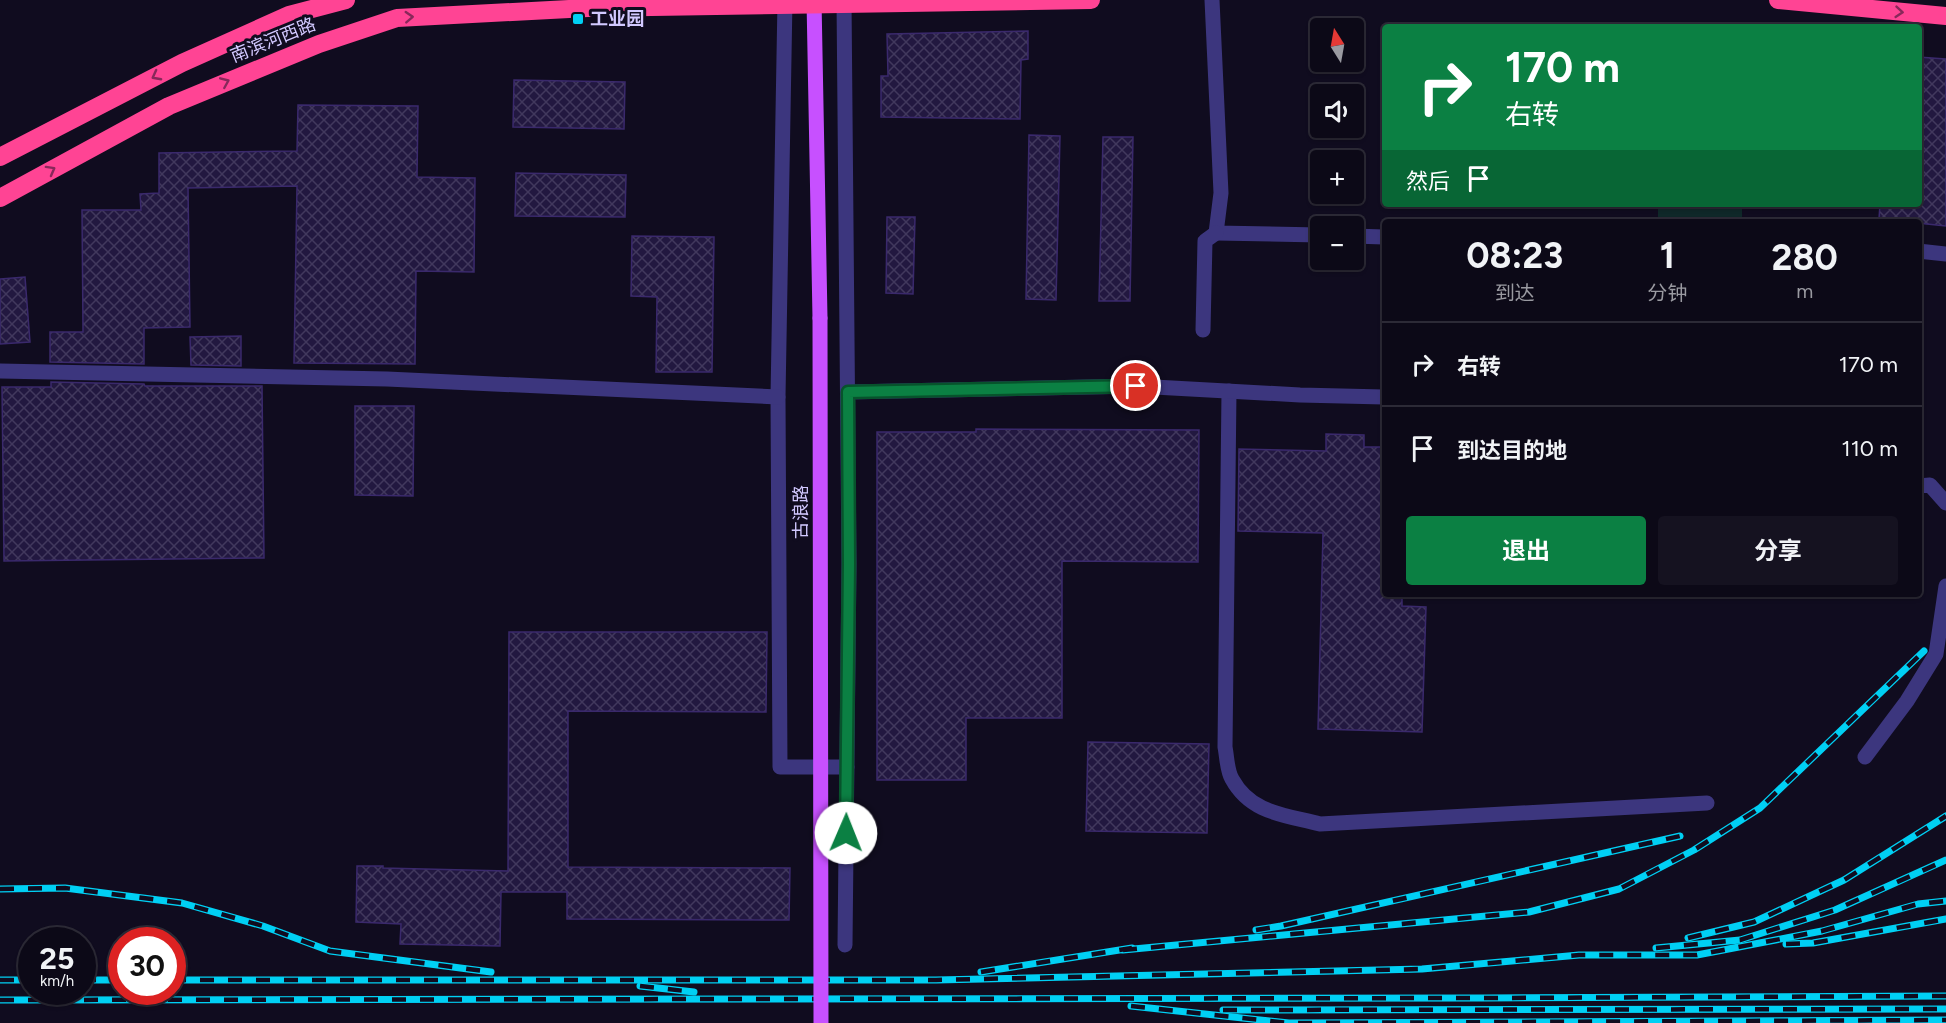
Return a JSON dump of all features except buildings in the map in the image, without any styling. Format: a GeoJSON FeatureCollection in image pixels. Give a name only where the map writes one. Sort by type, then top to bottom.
{"type":"FeatureCollection","features":[{"type":"Feature","properties":{"kind":"highway","name":"南滨河西路"},"geometry":{"type":"LineString","coordinates":[[0,158],[182,63],[289,15],[346,0]]}},
{"type":"Feature","properties":{"kind":"highway","name":"南滨河西路"},"geometry":{"type":"LineString","coordinates":[[0,198],[169,106],[319,44],[397,18],[588,8],[785,2],[1091,0]]}},
{"type":"Feature","properties":{"kind":"highway"},"geometry":{"type":"LineString","coordinates":[[1778,0],[1946,16]]}},
{"type":"Feature","properties":{"kind":"main road","name":"古浪路"},"geometry":{"type":"LineString","coordinates":[[814,2],[820,318],[821,1023]]}},
{"type":"Feature","properties":{"kind":"street"},"geometry":{"type":"LineString","coordinates":[[1212,0],[1221,193],[1216,233]]}},
{"type":"Feature","properties":{"kind":"street"},"geometry":{"type":"LineString","coordinates":[[785,2],[778,397],[780,767],[847,767]]}},
{"type":"Feature","properties":{"kind":"street"},"geometry":{"type":"LineString","coordinates":[[844,2],[849,564],[845,945]]}},
{"type":"Feature","properties":{"kind":"street"},"geometry":{"type":"LineString","coordinates":[[1203,330],[1205,241],[1216,233],[1310,236]]}},
{"type":"Feature","properties":{"kind":"street"},"geometry":{"type":"LineString","coordinates":[[1364,236],[1382,237]]}},
{"type":"Feature","properties":{"kind":"street"},"geometry":{"type":"LineString","coordinates":[[1922,251],[1946,254]]}},
{"type":"Feature","properties":{"kind":"street"},"geometry":{"type":"LineString","coordinates":[[0,371],[387,379],[778,397]]}},
{"type":"Feature","properties":{"kind":"street"},"geometry":{"type":"LineString","coordinates":[[848,392],[1136,386],[1382,398]]}},
{"type":"Feature","properties":{"kind":"street"},"geometry":{"type":"LineString","coordinates":[[1229,392],[1225,747],[1231,778],[1249,802],[1264,810],[1320,824],[1707,803]]}},
{"type":"Feature","properties":{"kind":"street"},"geometry":{"type":"LineString","coordinates":[[1922,486],[1929,485],[1946,503]]}},
{"type":"Feature","properties":{"kind":"street"},"geometry":{"type":"LineString","coordinates":[[1865,758],[1907,701],[1936,654],[1946,586]]}},
{"type":"Feature","properties":{"kind":"green space"},"geometry":{"type":"Polygon","coordinates":[[[1658,207],[1742,207],[1742,219],[1658,219],[1658,207]]]}},
{"type":"Feature","properties":{"kind":"railway"},"geometry":{"type":"LineString","coordinates":[[1123,950],[1529,912],[1619,889],[1694,850],[1760,808],[1924,651]]}},
{"type":"Feature","properties":{"kind":"railway"},"geometry":{"type":"LineString","coordinates":[[1688,938],[1754,922],[1844,880],[1946,816]]}},
{"type":"Feature","properties":{"kind":"railway"},"geometry":{"type":"LineString","coordinates":[[1256,930],[1680,836]]}},
{"type":"Feature","properties":{"kind":"railway"},"geometry":{"type":"LineString","coordinates":[[1656,948],[1740,940],[1835,910],[1946,860]]}},
{"type":"Feature","properties":{"kind":"railway"},"geometry":{"type":"LineString","coordinates":[[0,889],[65,888],[182,903],[263,926],[330,951],[491,972]]}},
{"type":"Feature","properties":{"kind":"railway"},"geometry":{"type":"LineString","coordinates":[[186,980],[936,980],[1422,969],[1579,955],[1697,955],[1822,931],[1918,904],[1946,901]]}},
{"type":"Feature","properties":{"kind":"railway"},"geometry":{"type":"LineString","coordinates":[[1786,944],[1813,943],[1946,919]]}},
{"type":"Feature","properties":{"kind":"railway"},"geometry":{"type":"LineString","coordinates":[[981,972],[1132,948]]}},
{"type":"Feature","properties":{"kind":"railway"},"geometry":{"type":"LineString","coordinates":[[0,980],[18,980]]}},
{"type":"Feature","properties":{"kind":"railway"},"geometry":{"type":"LineString","coordinates":[[96,980],[108,980]]}},
{"type":"Feature","properties":{"kind":"railway"},"geometry":{"type":"LineString","coordinates":[[640,986],[694,992]]}},
{"type":"Feature","properties":{"kind":"railway"},"geometry":{"type":"LineString","coordinates":[[0,1000],[1946,996]]}},
{"type":"Feature","properties":{"kind":"railway"},"geometry":{"type":"LineString","coordinates":[[1131,1006],[1289,1023],[1946,1020]]}},
{"type":"Feature","properties":{"kind":"railway"},"geometry":{"type":"LineString","coordinates":[[1223,1010],[1946,1009]]}},
{"type":"Feature","properties":{"kind":"place","name":"工业园"},"geometry":{"type":"Point","coordinates":[578,19]}},
{"type":"Feature","properties":{"kind":"route"},"geometry":{"type":"LineString","coordinates":[[846,833],[848,392],[1136,386]]}}]}
